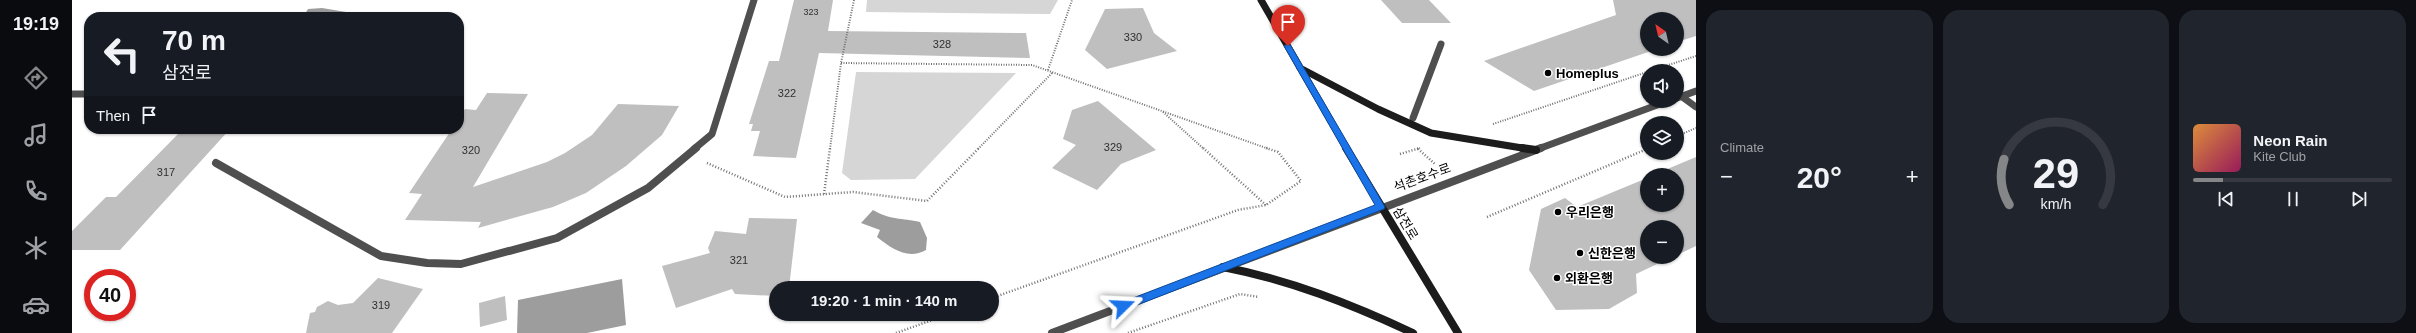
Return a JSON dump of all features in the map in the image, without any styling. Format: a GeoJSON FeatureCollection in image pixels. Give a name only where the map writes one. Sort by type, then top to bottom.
{"type":"FeatureCollection","features":[{"type":"Feature","properties":{"kind":"main road","name":"삼전로"},"geometry":{"type":"LineString","coordinates":[[1261,0],[1380,207],[1458,333]]}},
{"type":"Feature","properties":{"kind":"main road"},"geometry":{"type":"LineString","coordinates":[[1300,68],[1378,109],[1431,133],[1536,150]]}},
{"type":"Feature","properties":{"kind":"main road"},"geometry":{"type":"LineString","coordinates":[[1223,267],[1265,274],[1297,285],[1342,301],[1413,333]]}},
{"type":"Feature","properties":{"kind":"street"},"geometry":{"type":"LineString","coordinates":[[216,163],[381,256],[427,263],[461,264],[557,238],[648,188],[712,134],[754,0]]}},
{"type":"Feature","properties":{"kind":"street"},"geometry":{"type":"LineString","coordinates":[[1413,118],[1441,44]]}},
{"type":"Feature","properties":{"kind":"street"},"geometry":{"type":"LineString","coordinates":[[1684,95],[1696,91]]}},
{"type":"Feature","properties":{"kind":"street"},"geometry":{"type":"LineString","coordinates":[[72,94],[84,94]]}},
{"type":"Feature","properties":{"kind":"street"},"geometry":{"type":"LineString","coordinates":[[1684,100],[1696,107]]}},
{"type":"Feature","properties":{"kind":"street","name":"석촌호수로"},"geometry":{"type":"LineString","coordinates":[[1052,333],[1380,207],[1649,108]]}},
{"type":"Feature","properties":{"kind":"path"},"geometry":{"type":"LineString","coordinates":[[824,194],[841,63],[854,0]]}},
{"type":"Feature","properties":{"kind":"path"},"geometry":{"type":"LineString","coordinates":[[1048,70],[1072,0]]}},
{"type":"Feature","properties":{"kind":"path"},"geometry":{"type":"LineString","coordinates":[[1671,64],[1696,56]]}},
{"type":"Feature","properties":{"kind":"path"},"geometry":{"type":"LineString","coordinates":[[841,63],[1032,65],[1278,152],[1301,181],[1266,205],[1238,210],[999,295]]}},
{"type":"Feature","properties":{"kind":"path"},"geometry":{"type":"LineString","coordinates":[[687,154],[785,197],[853,192],[927,201],[1053,72]]}},
{"type":"Feature","properties":{"kind":"path"},"geometry":{"type":"LineString","coordinates":[[1487,126],[1640,74]]}},
{"type":"Feature","properties":{"kind":"path"},"geometry":{"type":"LineString","coordinates":[[1160,110],[1266,205]]}},
{"type":"Feature","properties":{"kind":"path"},"geometry":{"type":"LineString","coordinates":[[1684,133],[1696,128]]}},
{"type":"Feature","properties":{"kind":"path"},"geometry":{"type":"LineString","coordinates":[[1400,154],[1418,150],[1422,147]]}},
{"type":"Feature","properties":{"kind":"path"},"geometry":{"type":"LineString","coordinates":[[1418,150],[1435,164]]}},
{"type":"Feature","properties":{"kind":"path"},"geometry":{"type":"LineString","coordinates":[[1487,218],[1640,152]]}},
{"type":"Feature","properties":{"kind":"path"},"geometry":{"type":"LineString","coordinates":[[1128,333],[1240,294],[1263,297]]}},
{"type":"Feature","properties":{"kind":"path"},"geometry":{"type":"LineString","coordinates":[[896,333],[929,321]]}},
{"type":"Feature","properties":{"kind":"shaded area"},"geometry":{"type":"Polygon","coordinates":[[[867,0],[1058,0],[1050,14],[866,12],[867,0]]]}},
{"type":"Feature","properties":{"kind":"shaded area"},"geometry":{"type":"Polygon","coordinates":[[[322,8],[346,12],[306,12],[308,9],[322,8]]]}},
{"type":"Feature","properties":{"kind":"shaded area"},"geometry":{"type":"Polygon","coordinates":[[[856,72],[1016,73],[915,179],[851,180],[842,173],[856,72]]]}},
{"type":"Feature","properties":{"kind":"shaded area"},"geometry":{"type":"Polygon","coordinates":[[[873,210],[891,217],[920,222],[927,238],[926,250],[913,254],[900,252],[877,237],[880,230],[861,223],[873,210]]]}},
{"type":"Feature","properties":{"kind":"shaded area"},"geometry":{"type":"Polygon","coordinates":[[[622,279],[626,325],[587,333],[517,333],[518,300],[622,279]]]}},
{"type":"Feature","properties":{"kind":"building"},"geometry":{"type":"Polygon","coordinates":[[[794,0],[833,0],[828,31],[1026,33],[1030,58],[819,53],[796,158],[753,156],[760,131],[751,131],[753,124],[749,124],[769,61],[779,61],[794,0]]]}},
{"type":"Feature","properties":{"kind":"building"},"geometry":{"type":"Polygon","coordinates":[[[1381,0],[1429,0],[1451,23],[1402,23],[1381,0]]]}},
{"type":"Feature","properties":{"kind":"building"},"geometry":{"type":"Polygon","coordinates":[[[1613,0],[1696,0],[1696,36],[1684,40],[1684,12],[1640,12],[1640,55],[1534,91],[1484,61],[1616,15],[1613,0]]]}},
{"type":"Feature","properties":{"kind":"building"},"geometry":{"type":"Polygon","coordinates":[[[1143,8],[1154,33],[1177,51],[1107,69],[1085,50],[1105,9],[1143,8]]]}},
{"type":"Feature","properties":{"kind":"building"},"geometry":{"type":"Polygon","coordinates":[[[487,93],[528,94],[473,187],[547,162],[565,153],[592,135],[618,104],[679,106],[662,135],[626,166],[586,193],[553,207],[478,228],[481,222],[405,220],[422,194],[409,193],[449,134],[464,134],[465,109],[476,110],[487,93]]]}},
{"type":"Feature","properties":{"kind":"building"},"geometry":{"type":"Polygon","coordinates":[[[1098,101],[1156,150],[1121,164],[1097,190],[1052,168],[1076,145],[1063,139],[1072,110],[1098,101]]]}},
{"type":"Feature","properties":{"kind":"building"},"geometry":{"type":"Polygon","coordinates":[[[178,134],[225,134],[120,250],[72,250],[72,231],[106,197],[116,197],[178,134]]]}},
{"type":"Feature","properties":{"kind":"building"},"geometry":{"type":"Polygon","coordinates":[[[1696,157],[1696,246],[1684,252],[1684,220],[1640,220],[1640,264],[1657,264],[1636,274],[1637,293],[1609,309],[1556,310],[1529,270],[1541,209],[1565,198],[1577,207],[1640,181],[1640,212],[1684,212],[1684,168],[1670,168],[1696,157]]]}},
{"type":"Feature","properties":{"kind":"building"},"geometry":{"type":"Polygon","coordinates":[[[749,218],[797,219],[790,281],[769,281],[769,296],[735,294],[732,289],[676,308],[662,266],[710,253],[708,248],[715,231],[746,234],[749,218]]]}},
{"type":"Feature","properties":{"kind":"building"},"geometry":{"type":"Polygon","coordinates":[[[378,278],[423,289],[392,333],[306,333],[310,313],[315,312],[317,307],[328,301],[338,305],[353,303],[378,278]]]}},
{"type":"Feature","properties":{"kind":"building"},"geometry":{"type":"Polygon","coordinates":[[[505,296],[507,320],[480,327],[479,303],[505,296]]]}},
{"type":"Feature","properties":{"kind":"place","name":"Homeplus"},"geometry":{"type":"Point","coordinates":[1548,73]}},
{"type":"Feature","properties":{"kind":"place","name":"우리은행"},"geometry":{"type":"Point","coordinates":[1558,212]}},
{"type":"Feature","properties":{"kind":"place","name":"신한은행"},"geometry":{"type":"Point","coordinates":[1580,253]}},
{"type":"Feature","properties":{"kind":"place","name":"외환은행"},"geometry":{"type":"Point","coordinates":[1557,278]}},
{"type":"Feature","properties":{"kind":"route"},"geometry":{"type":"LineString","coordinates":[[1123,306],[1380,207],[1288,46]]}}]}
